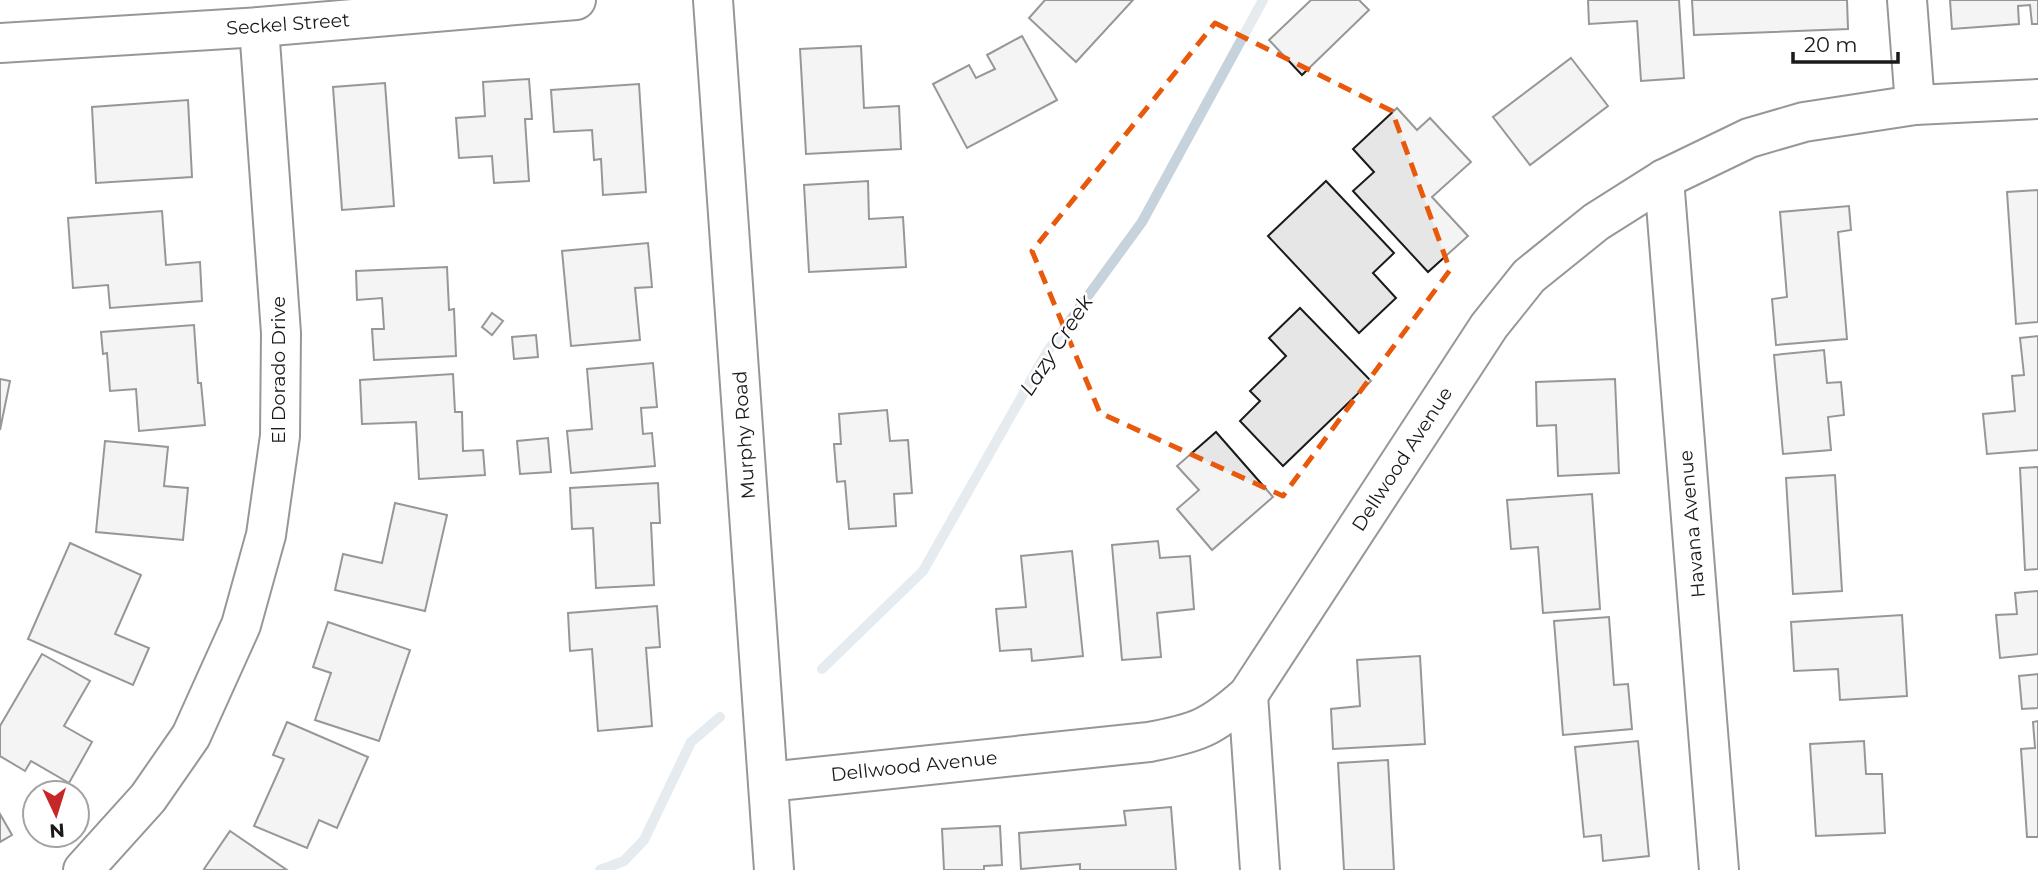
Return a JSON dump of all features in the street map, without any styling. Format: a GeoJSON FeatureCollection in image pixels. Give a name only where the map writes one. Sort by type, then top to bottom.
{"type":"FeatureCollection","features":[{"type":"Feature","properties":{"kind":"street","name":"Seckel Street"},"geometry":{"type":"LineString","coordinates":[[0,43],[259,27],[576,0]]}},
{"type":"Feature","properties":{"kind":"street","name":"Murphy Road"},"geometry":{"type":"LineString","coordinates":[[713,0],[774,870]]}},
{"type":"Feature","properties":{"kind":"street"},"geometry":{"type":"LineString","coordinates":[[1907,0],[1915,105]]}},
{"type":"Feature","properties":{"kind":"street","name":"El Dorado Drive"},"geometry":{"type":"LineString","coordinates":[[83,870],[148,798],[191,736],[241,625],[267,535],[280,436],[281,333],[259,27]]}},
{"type":"Feature","properties":{"kind":"street","name":"Dellwood Avenue"},"geometry":{"type":"LineString","coordinates":[[768,782],[1149,742],[1189,734],[1220,720],[1248,695],[1489,326],[1529,276],[1596,222],[1664,179],[1749,138],[1804,122],[1915,105],[2038,99]]}},
{"type":"Feature","properties":{"kind":"street","name":"Havana Avenue"},"geometry":{"type":"LineString","coordinates":[[1664,179],[1719,870]]}},
{"type":"Feature","properties":{"kind":"street"},"geometry":{"type":"LineString","coordinates":[[1248,695],[1260,870]]}},
{"type":"Feature","properties":{"kind":"highlighted area"},"geometry":{"type":"Polygon","coordinates":[[[1215,23],[1392,111],[1450,270],[1283,496],[1100,413],[1032,251],[1215,23]]]}},
{"type":"Feature","properties":{"kind":"building"},"geometry":{"type":"Polygon","coordinates":[[[1045,0],[1133,0],[1076,62],[1029,18],[1045,0]]]}},
{"type":"Feature","properties":{"kind":"building"},"geometry":{"type":"Polygon","coordinates":[[[1311,0],[1359,0],[1369,10],[1302,75],[1269,40],[1311,0]]]}},
{"type":"Feature","properties":{"kind":"building"},"geometry":{"type":"Polygon","coordinates":[[[1588,0],[1679,0],[1684,78],[1641,81],[1637,21],[1589,24],[1588,0]]]}},
{"type":"Feature","properties":{"kind":"building"},"geometry":{"type":"Polygon","coordinates":[[[1692,0],[1847,0],[1848,29],[1694,35],[1692,0]]]}},
{"type":"Feature","properties":{"kind":"building"},"geometry":{"type":"Polygon","coordinates":[[[1950,0],[2038,0],[2038,24],[2032,24],[2030,5],[2018,6],[2019,24],[1952,29],[1950,0]]]}},
{"type":"Feature","properties":{"kind":"building"},"geometry":{"type":"Polygon","coordinates":[[[1022,36],[1057,100],[967,148],[933,84],[969,65],[976,78],[995,69],[987,55],[1022,36]]]}},
{"type":"Feature","properties":{"kind":"building"},"geometry":{"type":"Polygon","coordinates":[[[861,46],[864,108],[899,106],[901,149],[806,154],[800,49],[861,46]]]}},
{"type":"Feature","properties":{"kind":"building"},"geometry":{"type":"Polygon","coordinates":[[[1571,58],[1608,106],[1530,165],[1493,117],[1571,58]]]}},
{"type":"Feature","properties":{"kind":"building"},"geometry":{"type":"Polygon","coordinates":[[[529,79],[532,119],[525,119],[529,181],[494,183],[492,156],[459,158],[456,118],[485,116],[483,82],[529,79]]]}},
{"type":"Feature","properties":{"kind":"building"},"geometry":{"type":"Polygon","coordinates":[[[385,83],[394,206],[342,210],[333,87],[385,83]]]}},
{"type":"Feature","properties":{"kind":"building"},"geometry":{"type":"Polygon","coordinates":[[[639,84],[646,192],[603,195],[601,159],[594,160],[592,130],[554,132],[551,90],[639,84]]]}},
{"type":"Feature","properties":{"kind":"building"},"geometry":{"type":"Polygon","coordinates":[[[188,100],[192,177],[96,183],[92,107],[188,100]]]}},
{"type":"Feature","properties":{"kind":"building"},"geometry":{"type":"Polygon","coordinates":[[[1397,108],[1417,130],[1430,118],[1471,162],[1432,197],[1468,236],[1428,272],[1353,191],[1374,172],[1353,149],[1397,108]]]}},
{"type":"Feature","properties":{"kind":"building"},"geometry":{"type":"Polygon","coordinates":[[[868,181],[869,219],[903,217],[906,267],[809,272],[804,185],[868,181]]]}},
{"type":"Feature","properties":{"kind":"building"},"geometry":{"type":"Polygon","coordinates":[[[1326,181],[1394,253],[1373,273],[1396,298],[1359,333],[1268,236],[1326,181]]]}},
{"type":"Feature","properties":{"kind":"building"},"geometry":{"type":"Polygon","coordinates":[[[2038,190],[2038,322],[2016,324],[2007,192],[2038,190]]]}},
{"type":"Feature","properties":{"kind":"building"},"geometry":{"type":"Polygon","coordinates":[[[1849,206],[1851,230],[1838,232],[1847,339],[1776,345],[1772,299],[1787,297],[1780,212],[1849,206]]]}},
{"type":"Feature","properties":{"kind":"building"},"geometry":{"type":"Polygon","coordinates":[[[162,211],[166,265],[200,262],[202,301],[110,308],[108,285],[73,288],[68,218],[162,211]]]}},
{"type":"Feature","properties":{"kind":"building"},"geometry":{"type":"Polygon","coordinates":[[[648,243],[652,287],[635,288],[640,340],[571,346],[562,251],[648,243]]]}},
{"type":"Feature","properties":{"kind":"building"},"geometry":{"type":"Polygon","coordinates":[[[447,267],[449,310],[454,309],[456,356],[374,360],[372,329],[384,329],[382,298],[357,300],[356,271],[447,267]]]}},
{"type":"Feature","properties":{"kind":"building"},"geometry":{"type":"Polygon","coordinates":[[[1300,308],[1371,381],[1283,466],[1240,421],[1260,401],[1250,391],[1286,356],[1269,338],[1300,308]]]}},
{"type":"Feature","properties":{"kind":"building"},"geometry":{"type":"Polygon","coordinates":[[[492,313],[503,321],[492,335],[482,327],[492,313]]]}},
{"type":"Feature","properties":{"kind":"building"},"geometry":{"type":"Polygon","coordinates":[[[194,325],[198,383],[201,383],[205,425],[139,431],[136,389],[110,391],[107,353],[103,354],[101,332],[194,325]]]}},
{"type":"Feature","properties":{"kind":"building"},"geometry":{"type":"Polygon","coordinates":[[[536,335],[538,357],[514,359],[512,337],[536,335]]]}},
{"type":"Feature","properties":{"kind":"building"},"geometry":{"type":"Polygon","coordinates":[[[2038,336],[2038,450],[1987,454],[1983,414],[2015,411],[2012,376],[2024,375],[2020,338],[2038,336]]]}},
{"type":"Feature","properties":{"kind":"building"},"geometry":{"type":"Polygon","coordinates":[[[1824,350],[1827,383],[1841,382],[1844,415],[1828,417],[1831,450],[1783,454],[1774,355],[1824,350]]]}},
{"type":"Feature","properties":{"kind":"building"},"geometry":{"type":"Polygon","coordinates":[[[653,363],[657,407],[641,408],[643,434],[652,433],[655,466],[571,473],[567,431],[592,429],[587,369],[653,363]]]}},
{"type":"Feature","properties":{"kind":"building"},"geometry":{"type":"Polygon","coordinates":[[[453,374],[455,412],[462,412],[463,451],[483,450],[485,475],[419,479],[416,422],[362,424],[360,380],[453,374]]]}},
{"type":"Feature","properties":{"kind":"building"},"geometry":{"type":"Polygon","coordinates":[[[0,379],[10,381],[0,430],[0,379]]]}},
{"type":"Feature","properties":{"kind":"building"},"geometry":{"type":"Polygon","coordinates":[[[1615,379],[1619,473],[1558,476],[1556,425],[1537,426],[1536,382],[1615,379]]]}},
{"type":"Feature","properties":{"kind":"building"},"geometry":{"type":"Polygon","coordinates":[[[887,410],[890,441],[908,440],[912,493],[894,494],[896,526],[849,529],[845,481],[837,482],[834,444],[841,444],[839,414],[887,410]]]}},
{"type":"Feature","properties":{"kind":"building"},"geometry":{"type":"Polygon","coordinates":[[[1216,432],[1273,497],[1212,550],[1177,509],[1199,490],[1177,466],[1216,432]]]}},
{"type":"Feature","properties":{"kind":"building"},"geometry":{"type":"Polygon","coordinates":[[[548,438],[551,472],[520,474],[517,441],[548,438]]]}},
{"type":"Feature","properties":{"kind":"building"},"geometry":{"type":"Polygon","coordinates":[[[105,441],[168,447],[164,486],[188,488],[183,540],[96,532],[105,441]]]}},
{"type":"Feature","properties":{"kind":"building"},"geometry":{"type":"Polygon","coordinates":[[[2038,467],[2038,569],[2025,570],[2020,468],[2038,467]]]}},
{"type":"Feature","properties":{"kind":"building"},"geometry":{"type":"Polygon","coordinates":[[[1835,475],[1842,591],[1793,594],[1786,478],[1835,475]]]}},
{"type":"Feature","properties":{"kind":"building"},"geometry":{"type":"Polygon","coordinates":[[[658,483],[660,523],[651,523],[654,585],[596,588],[593,528],[572,529],[570,488],[658,483]]]}},
{"type":"Feature","properties":{"kind":"building"},"geometry":{"type":"Polygon","coordinates":[[[1592,494],[1600,609],[1543,613],[1538,547],[1511,549],[1507,500],[1592,494]]]}},
{"type":"Feature","properties":{"kind":"building"},"geometry":{"type":"Polygon","coordinates":[[[395,503],[447,515],[425,611],[335,590],[343,554],[382,563],[395,503]]]}},
{"type":"Feature","properties":{"kind":"building"},"geometry":{"type":"Polygon","coordinates":[[[1158,541],[1160,558],[1190,556],[1194,609],[1157,613],[1161,657],[1122,660],[1112,545],[1158,541]]]}},
{"type":"Feature","properties":{"kind":"building"},"geometry":{"type":"Polygon","coordinates":[[[70,543],[141,575],[115,634],[149,648],[133,685],[28,639],[70,543]]]}},
{"type":"Feature","properties":{"kind":"building"},"geometry":{"type":"Polygon","coordinates":[[[1072,551],[1083,656],[1032,661],[1031,649],[1000,651],[996,609],[1026,607],[1021,556],[1072,551]]]}},
{"type":"Feature","properties":{"kind":"building"},"geometry":{"type":"Polygon","coordinates":[[[2038,591],[2038,654],[2000,658],[1996,615],[2017,614],[2015,593],[2038,591]]]}},
{"type":"Feature","properties":{"kind":"building"},"geometry":{"type":"Polygon","coordinates":[[[657,606],[660,647],[646,648],[652,726],[598,731],[592,649],[570,651],[568,613],[657,606]]]}},
{"type":"Feature","properties":{"kind":"building"},"geometry":{"type":"Polygon","coordinates":[[[1902,615],[1907,696],[1840,700],[1838,669],[1794,671],[1791,622],[1902,615]]]}},
{"type":"Feature","properties":{"kind":"building"},"geometry":{"type":"Polygon","coordinates":[[[1609,617],[1614,685],[1628,684],[1632,729],[1563,735],[1554,621],[1609,617]]]}},
{"type":"Feature","properties":{"kind":"building"},"geometry":{"type":"Polygon","coordinates":[[[328,622],[410,650],[379,741],[315,720],[331,673],[313,667],[328,622]]]}},
{"type":"Feature","properties":{"kind":"building"},"geometry":{"type":"Polygon","coordinates":[[[42,654],[90,681],[64,726],[92,742],[71,779],[62,779],[31,761],[25,771],[0,756],[0,726],[42,654]]]}},
{"type":"Feature","properties":{"kind":"building"},"geometry":{"type":"Polygon","coordinates":[[[1420,656],[1425,744],[1333,749],[1331,709],[1360,706],[1357,660],[1420,656]]]}},
{"type":"Feature","properties":{"kind":"building"},"geometry":{"type":"Polygon","coordinates":[[[2038,674],[2038,708],[2022,709],[2019,676],[2038,674]]]}},
{"type":"Feature","properties":{"kind":"building"},"geometry":{"type":"Polygon","coordinates":[[[2038,721],[2038,837],[2027,837],[2021,749],[2035,748],[2033,722],[2038,721]]]}},
{"type":"Feature","properties":{"kind":"building"},"geometry":{"type":"Polygon","coordinates":[[[287,722],[368,757],[337,828],[319,820],[307,848],[254,826],[284,759],[273,755],[287,722]]]}},
{"type":"Feature","properties":{"kind":"building"},"geometry":{"type":"Polygon","coordinates":[[[1638,741],[1649,856],[1603,861],[1601,835],[1584,837],[1575,747],[1638,741]]]}},
{"type":"Feature","properties":{"kind":"building"},"geometry":{"type":"Polygon","coordinates":[[[1864,741],[1866,774],[1882,774],[1885,833],[1816,836],[1810,744],[1864,741]]]}},
{"type":"Feature","properties":{"kind":"building"},"geometry":{"type":"Polygon","coordinates":[[[1388,760],[1394,870],[1344,870],[1338,763],[1388,760]]]}},
{"type":"Feature","properties":{"kind":"building"},"geometry":{"type":"Polygon","coordinates":[[[1171,807],[1176,870],[1080,870],[1080,864],[1021,869],[1019,833],[1126,825],[1124,811],[1171,807]]]}},
{"type":"Feature","properties":{"kind":"building"},"geometry":{"type":"Polygon","coordinates":[[[0,814],[12,835],[0,842],[0,814]]]}},
{"type":"Feature","properties":{"kind":"building"},"geometry":{"type":"Polygon","coordinates":[[[1000,826],[1002,865],[984,866],[984,870],[944,870],[942,829],[1000,826]]]}},
{"type":"Feature","properties":{"kind":"building"},"geometry":{"type":"Polygon","coordinates":[[[230,831],[287,870],[204,869],[230,831]]]}},
{"type":"Feature","properties":{"kind":"waterway","name":"Lazy Creek"},"geometry":{"type":"LineString","coordinates":[[822,669],[923,571],[1047,352],[1142,222],[1263,0]]}},
{"type":"Feature","properties":{"kind":"waterway","name":"Lazy Creek"},"geometry":{"type":"LineString","coordinates":[[600,870],[624,861],[644,840],[691,742],[720,717]]}}]}
